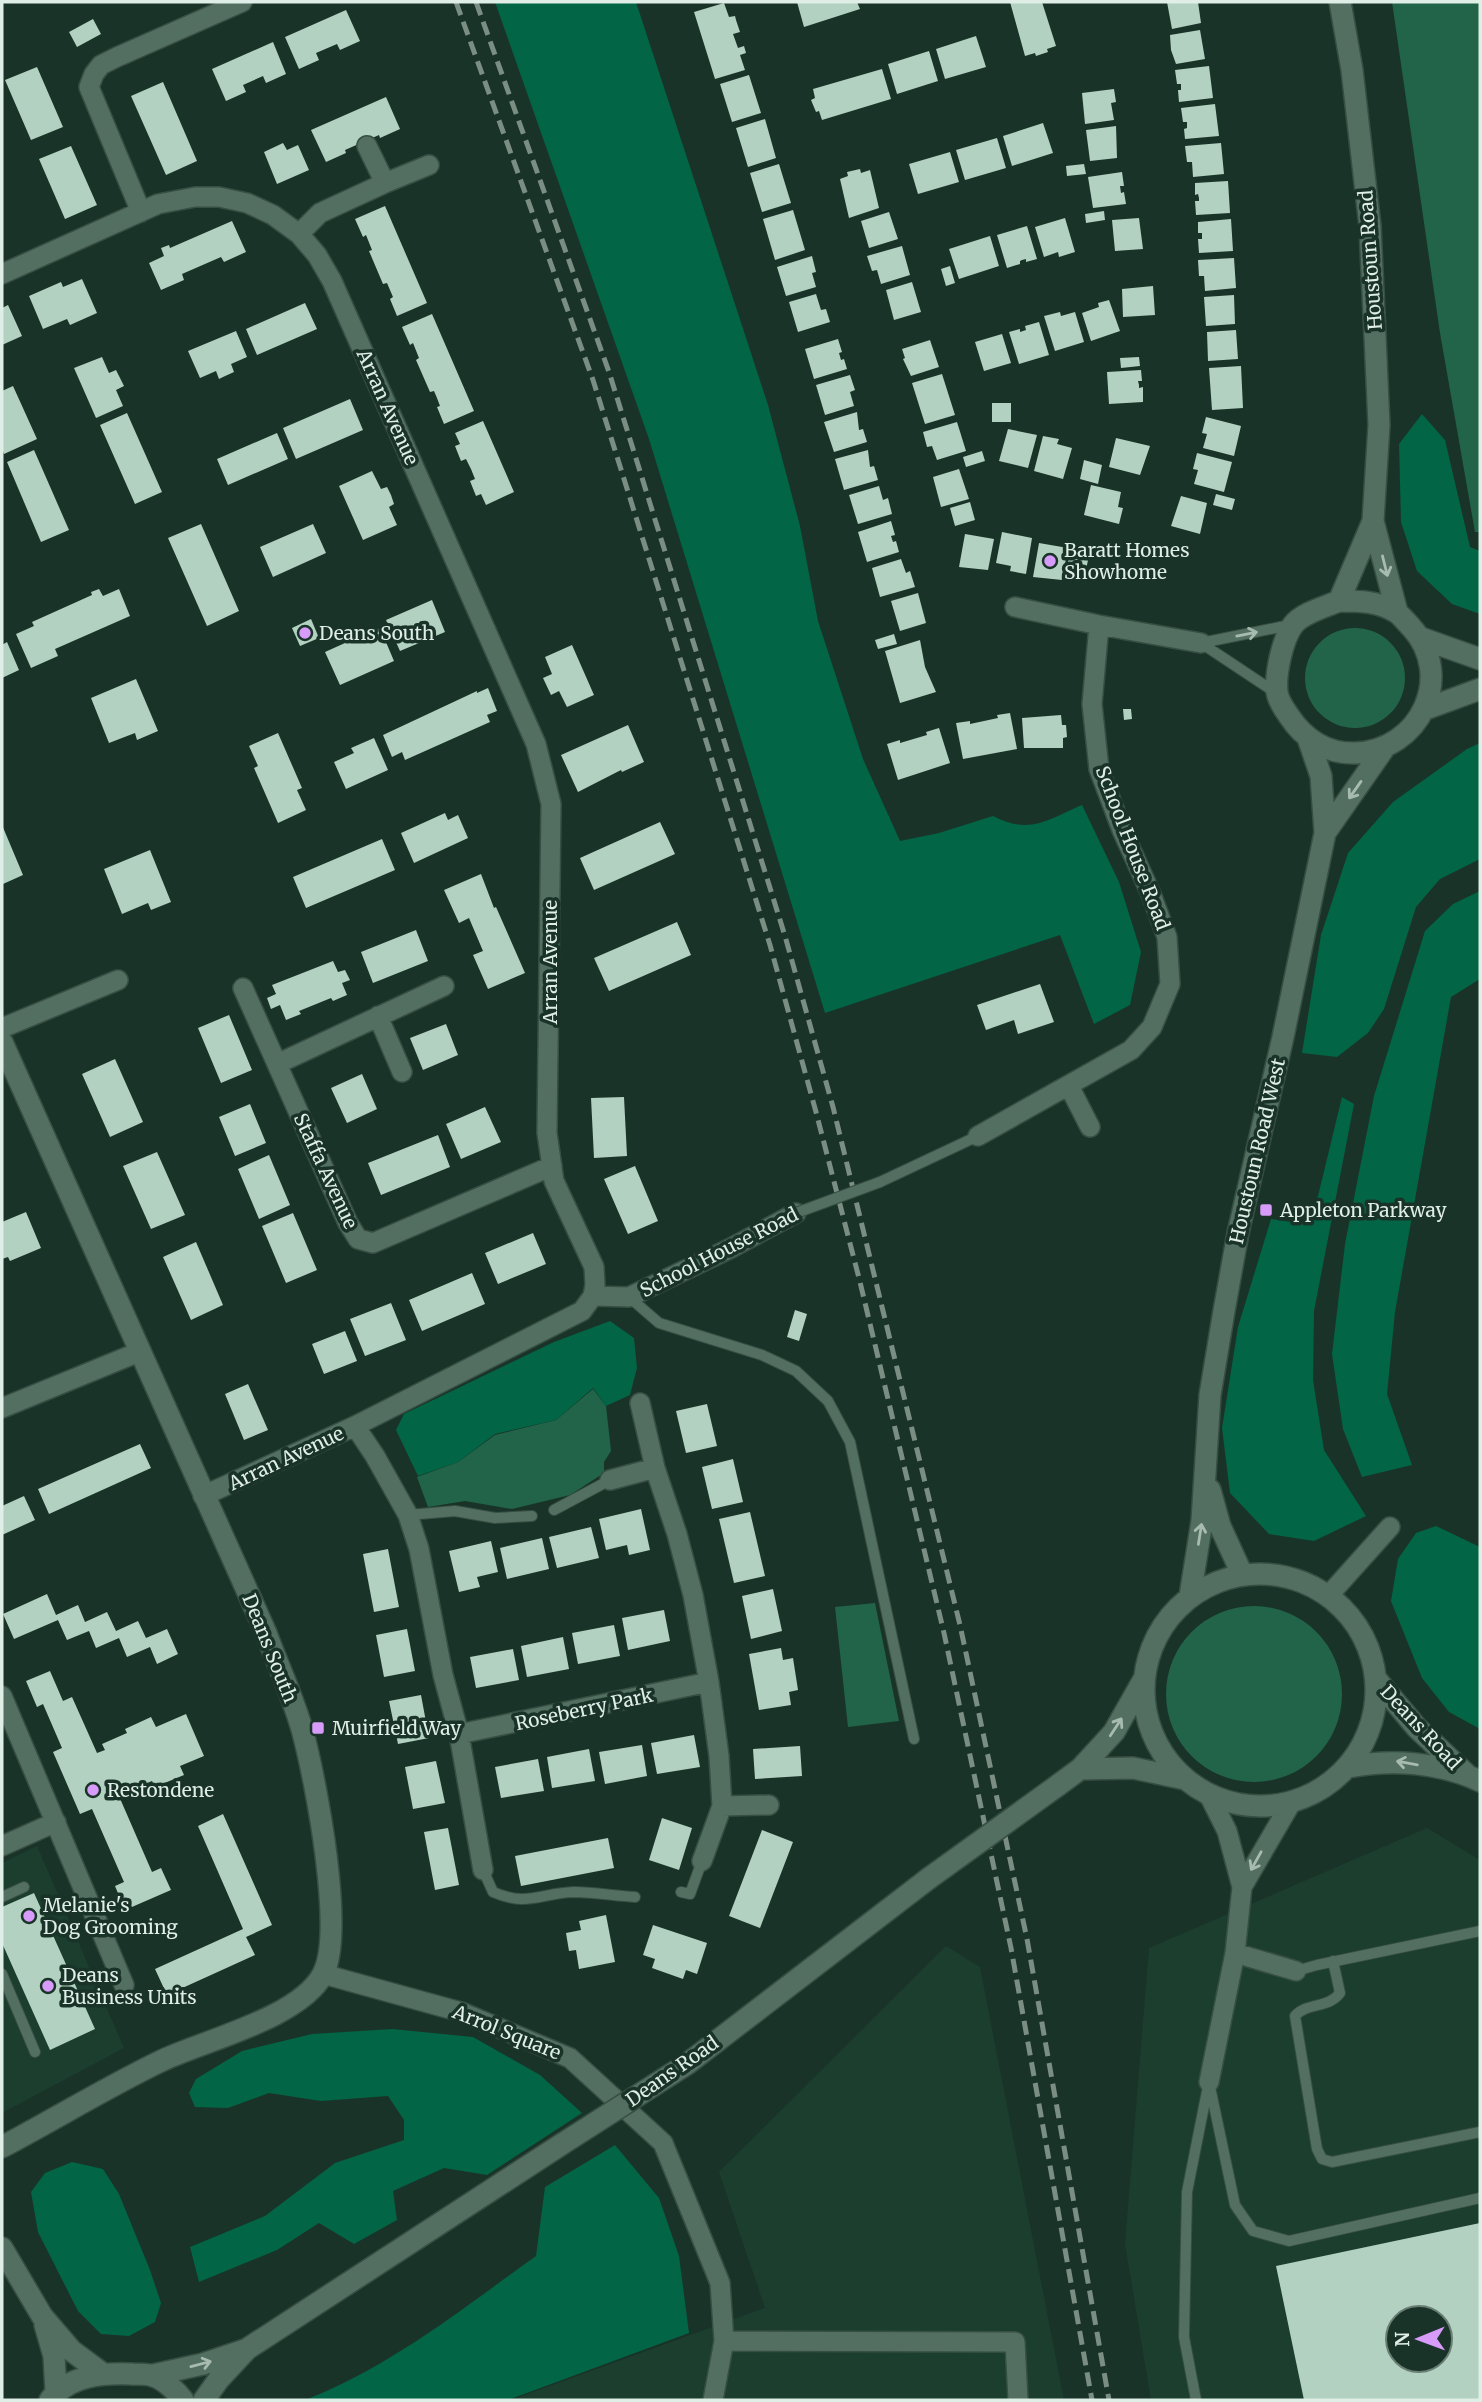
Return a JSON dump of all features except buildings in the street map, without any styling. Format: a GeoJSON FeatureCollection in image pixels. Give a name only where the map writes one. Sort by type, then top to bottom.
{"type":"FeatureCollection","features":[{"type":"Feature","properties":{"kind":"street"},"geometry":{"type":"LineString","coordinates":[[141,212],[89,87],[94,74],[102,65],[117,57],[242,2]]}},
{"type":"Feature","properties":{"kind":"street","name":"Houstoun Road"},"geometry":{"type":"LineString","coordinates":[[1340,2],[1352,71],[1370,226],[1379,425],[1373,521],[1397,612]]}},
{"type":"Feature","properties":{"kind":"street"},"geometry":{"type":"LineString","coordinates":[[367,146],[385,183]]}},
{"type":"Feature","properties":{"kind":"street"},"geometry":{"type":"LineString","coordinates":[[299,234],[320,213],[429,165]]}},
{"type":"Feature","properties":{"kind":"street","name":"Arran Avenue"},"geometry":{"type":"LineString","coordinates":[[2,274],[141,212],[176,200],[195,197],[219,197],[247,203],[273,215],[299,234],[317,255],[332,281],[536,744],[551,804],[547,1133],[554,1181],[594,1267],[593,1296],[582,1311],[355,1426],[203,1496]]}},
{"type":"Feature","properties":{"kind":"street","name":"Houstoun Road"},"geometry":{"type":"LineString","coordinates":[[1339,601],[1373,521]]}},
{"type":"Feature","properties":{"kind":"street"},"geometry":{"type":"LineString","coordinates":[[1339,601],[1369,601],[1397,612],[1421,638],[1431,673],[1428,699],[1416,724],[1396,742],[1371,752],[1344,753],[1319,746],[1298,730],[1277,694],[1280,658],[1293,625],[1313,612],[1339,601]]}},
{"type":"Feature","properties":{"kind":"street"},"geometry":{"type":"LineString","coordinates":[[1015,607],[1201,643]]}},
{"type":"Feature","properties":{"kind":"street","name":"School House Road"},"geometry":{"type":"LineString","coordinates":[[978,1136],[1131,1050],[1152,1027],[1171,984],[1167,937],[1122,830],[1100,769],[1092,704],[1099,625]]}},
{"type":"Feature","properties":{"kind":"street"},"geometry":{"type":"LineString","coordinates":[[1421,638],[1480,659]]}},
{"type":"Feature","properties":{"kind":"street"},"geometry":{"type":"LineString","coordinates":[[1423,710],[1480,689]]}},
{"type":"Feature","properties":{"kind":"street","name":"Houstoun Road West"},"geometry":{"type":"LineString","coordinates":[[1190,1596],[1202,1521],[1210,1395],[1236,1246],[1325,834],[1321,776],[1308,738]]}},
{"type":"Feature","properties":{"kind":"street","name":"Houstoun Road West"},"geometry":{"type":"LineString","coordinates":[[1325,834],[1385,747]]}},
{"type":"Feature","properties":{"kind":"street"},"geometry":{"type":"LineString","coordinates":[[2,1028],[118,980]]}},
{"type":"Feature","properties":{"kind":"street"},"geometry":{"type":"LineString","coordinates":[[277,1064],[444,986]]}},
{"type":"Feature","properties":{"kind":"street","name":"Staffa Avenue"},"geometry":{"type":"LineString","coordinates":[[243,988],[348,1223],[358,1239],[373,1243],[552,1166]]}},
{"type":"Feature","properties":{"kind":"street"},"geometry":{"type":"LineString","coordinates":[[378,1016],[402,1072]]}},
{"type":"Feature","properties":{"kind":"street","name":"Deans South"},"geometry":{"type":"LineString","coordinates":[[2,1042],[266,1633],[303,1732],[319,1813],[330,1894],[331,1947],[323,1974],[301,1999],[268,2018],[161,2061],[2,2147]]}},
{"type":"Feature","properties":{"kind":"street"},"geometry":{"type":"LineString","coordinates":[[1069,1086],[1090,1127]]}},
{"type":"Feature","properties":{"kind":"street","name":"School House Road"},"geometry":{"type":"LineString","coordinates":[[593,1296],[629,1297],[796,1213]]}},
{"type":"Feature","properties":{"kind":"street"},"geometry":{"type":"LineString","coordinates":[[2,1408],[139,1352]]}},
{"type":"Feature","properties":{"kind":"street"},"geometry":{"type":"LineString","coordinates":[[640,1403],[655,1468],[684,1558],[709,1682],[719,1755],[722,1806],[702,1861]]}},
{"type":"Feature","properties":{"kind":"street"},"geometry":{"type":"LineString","coordinates":[[355,1426],[375,1455],[408,1515],[419,1549],[443,1675],[459,1734],[483,1870]]}},
{"type":"Feature","properties":{"kind":"street"},"geometry":{"type":"LineString","coordinates":[[610,1480],[655,1468]]}},
{"type":"Feature","properties":{"kind":"street","name":"Houstoun Road West"},"geometry":{"type":"LineString","coordinates":[[1204,1471],[1220,1526],[1242,1574]]}},
{"type":"Feature","properties":{"kind":"street"},"geometry":{"type":"LineString","coordinates":[[1329,1595],[1390,1527]]}},
{"type":"Feature","properties":{"kind":"street"},"geometry":{"type":"LineString","coordinates":[[1242,1574],[1288,1576],[1329,1595],[1347,1612],[1362,1632],[1372,1655],[1376,1679],[1375,1710],[1366,1740],[1349,1767],[1322,1789],[1291,1803],[1264,1807],[1236,1804],[1209,1795],[1185,1779],[1160,1751],[1146,1717],[1144,1679],[1151,1648],[1167,1619],[1190,1596],[1215,1582],[1242,1574]]}},
{"type":"Feature","properties":{"kind":"street","name":"Deans Road"},"geometry":{"type":"LineString","coordinates":[[204,2400],[247,2349],[687,2064],[928,1880],[1080,1769],[1114,1732],[1144,1679]]}},
{"type":"Feature","properties":{"kind":"street","name":"Deans Road"},"geometry":{"type":"LineString","coordinates":[[1376,1679],[1417,1728],[1473,1778]]}},
{"type":"Feature","properties":{"kind":"street","name":"Roseberry Park"},"geometry":{"type":"LineString","coordinates":[[459,1734],[709,1682]]}},
{"type":"Feature","properties":{"kind":"street"},"geometry":{"type":"LineString","coordinates":[[2,1696],[124,1985]]}},
{"type":"Feature","properties":{"kind":"street","name":"Deans Road"},"geometry":{"type":"LineString","coordinates":[[1349,1767],[1397,1761],[1473,1778]]}},
{"type":"Feature","properties":{"kind":"street"},"geometry":{"type":"LineString","coordinates":[[1080,1769],[1133,1768],[1185,1779]]}},
{"type":"Feature","properties":{"kind":"street"},"geometry":{"type":"LineString","coordinates":[[1209,1795],[1227,1831],[1242,1887],[1235,1953],[1209,2082]]}},
{"type":"Feature","properties":{"kind":"street"},"geometry":{"type":"LineString","coordinates":[[1242,1887],[1291,1803]]}},
{"type":"Feature","properties":{"kind":"street"},"geometry":{"type":"LineString","coordinates":[[722,1806],[769,1805]]}},
{"type":"Feature","properties":{"kind":"street"},"geometry":{"type":"LineString","coordinates":[[2,1846],[56,1822]]}},
{"type":"Feature","properties":{"kind":"street"},"geometry":{"type":"LineString","coordinates":[[1235,1953],[1296,1971]]}},
{"type":"Feature","properties":{"kind":"street","name":"Arrol Square"},"geometry":{"type":"LineString","coordinates":[[323,1974],[461,2012],[570,2058],[663,2143],[720,2283],[724,2341],[713,2400]]}},
{"type":"Feature","properties":{"kind":"street"},"geometry":{"type":"LineString","coordinates":[[2,2248],[42,2316],[72,2351],[103,2374]]}},
{"type":"Feature","properties":{"kind":"street"},"geometry":{"type":"LineString","coordinates":[[42,2316],[54,2356],[53,2397]]}},
{"type":"Feature","properties":{"kind":"street"},"geometry":{"type":"LineString","coordinates":[[724,2341],[1015,2342],[1018,2400]]}},
{"type":"Feature","properties":{"kind":"street","name":"Deans Road"},"geometry":{"type":"LineString","coordinates":[[53,2397],[80,2378],[103,2374],[153,2375],[203,2364],[247,2349]]}},
{"type":"Feature","properties":{"kind":"street"},"geometry":{"type":"LineString","coordinates":[[153,2375],[178,2393],[183,2400]]}},
{"type":"Feature","properties":{"kind":"lane"},"geometry":{"type":"LineString","coordinates":[[1201,643],[1293,625]]}},
{"type":"Feature","properties":{"kind":"lane"},"geometry":{"type":"LineString","coordinates":[[1201,643],[1277,694]]}},
{"type":"Feature","properties":{"kind":"lane","name":"School House Road"},"geometry":{"type":"LineString","coordinates":[[796,1213],[880,1182],[978,1136]]}},
{"type":"Feature","properties":{"kind":"lane"},"geometry":{"type":"LineString","coordinates":[[629,1297],[659,1323],[762,1355],[796,1371],[828,1401],[850,1442],[914,1739]]}},
{"type":"Feature","properties":{"kind":"lane"},"geometry":{"type":"LineString","coordinates":[[554,1510],[610,1480]]}},
{"type":"Feature","properties":{"kind":"lane"},"geometry":{"type":"LineString","coordinates":[[408,1515],[455,1511],[495,1518],[532,1516]]}},
{"type":"Feature","properties":{"kind":"lane"},"geometry":{"type":"LineString","coordinates":[[681,1892],[690,1894],[702,1861]]}},
{"type":"Feature","properties":{"kind":"lane"},"geometry":{"type":"LineString","coordinates":[[483,1870],[493,1892],[511,1899],[539,1898],[573,1892],[635,1897]]}},
{"type":"Feature","properties":{"kind":"lane"},"geometry":{"type":"LineString","coordinates":[[2,1897],[24,1887]]}},
{"type":"Feature","properties":{"kind":"lane"},"geometry":{"type":"LineString","coordinates":[[1296,1971],[1480,1931]]}},
{"type":"Feature","properties":{"kind":"lane"},"geometry":{"type":"LineString","coordinates":[[1333,1961],[1340,1993],[1334,2000],[1301,2009],[1295,2016],[1317,2150],[1322,2159],[1332,2162],[1480,2132]]}},
{"type":"Feature","properties":{"kind":"lane"},"geometry":{"type":"LineString","coordinates":[[2,1974],[35,2052]]}},
{"type":"Feature","properties":{"kind":"lane"},"geometry":{"type":"LineString","coordinates":[[1209,2082],[1235,2205],[1253,2231],[1289,2241],[1480,2198]]}},
{"type":"Feature","properties":{"kind":"lane"},"geometry":{"type":"LineString","coordinates":[[1196,2400],[1184,2337],[1187,2192],[1209,2082]]}},
{"type":"Feature","properties":{"kind":"shaded area"},"geometry":{"type":"Polygon","coordinates":[[[1392,2],[1480,2],[1480,532],[1475,532],[1440,333],[1392,2]]]}},
{"type":"Feature","properties":{"kind":"shaded area"},"geometry":{"type":"Polygon","coordinates":[[[1355,628],[1374,632],[1390,643],[1401,659],[1405,678],[1401,697],[1390,713],[1374,724],[1355,728],[1336,724],[1320,713],[1309,697],[1305,678],[1309,659],[1320,643],[1336,632],[1355,628]]]}},
{"type":"Feature","properties":{"kind":"shaded area"},"geometry":{"type":"Polygon","coordinates":[[[593,1389],[606,1406],[611,1451],[604,1462],[604,1473],[570,1495],[512,1509],[465,1501],[428,1507],[417,1477],[458,1462],[495,1435],[556,1420],[593,1389]]]}},
{"type":"Feature","properties":{"kind":"shaded area"},"geometry":{"type":"Polygon","coordinates":[[[875,1603],[899,1721],[848,1727],[835,1607],[875,1603]]]}},
{"type":"Feature","properties":{"kind":"shaded area"},"geometry":{"type":"Polygon","coordinates":[[[1254,1606],[1288,1612],[1316,1632],[1336,1660],[1342,1694],[1336,1728],[1316,1756],[1288,1776],[1254,1782],[1220,1776],[1192,1756],[1172,1728],[1166,1694],[1172,1660],[1192,1632],[1220,1612],[1254,1606]]]}},
{"type":"Feature","properties":{"kind":"shaded area"},"geometry":{"type":"Polygon","coordinates":[[[1427,1828],[1480,1860],[1480,2400],[1151,2400],[1125,2244],[1149,1948],[1427,1828]]]}},
{"type":"Feature","properties":{"kind":"shaded area"},"geometry":{"type":"Polygon","coordinates":[[[37,1846],[124,2048],[2,2113],[2,1863],[37,1846]]]}},
{"type":"Feature","properties":{"kind":"shaded area"},"geometry":{"type":"Polygon","coordinates":[[[946,1946],[980,1967],[1064,2400],[511,2400],[765,2308],[719,2172],[946,1946]]]}},
{"type":"Feature","properties":{"kind":"green space"},"geometry":{"type":"Polygon","coordinates":[[[495,2],[636,2],[768,405],[800,526],[818,621],[863,759],[900,841],[939,833],[993,816],[1006,822],[1028,825],[1048,820],[1082,805],[1119,882],[1141,952],[1130,1005],[1094,1024],[1060,935],[825,1013],[649,439],[495,2]]]}},
{"type":"Feature","properties":{"kind":"green space"},"geometry":{"type":"Polygon","coordinates":[[[1422,414],[1445,440],[1470,547],[1480,551],[1480,614],[1452,604],[1417,571],[1401,522],[1399,444],[1422,414]]]}},
{"type":"Feature","properties":{"kind":"green space"},"geometry":{"type":"Polygon","coordinates":[[[1480,743],[1480,859],[1440,879],[1416,907],[1384,1009],[1368,1033],[1337,1057],[1302,1053],[1321,935],[1348,853],[1393,802],[1467,749],[1480,743]]]}},
{"type":"Feature","properties":{"kind":"green space"},"geometry":{"type":"Polygon","coordinates":[[[1480,891],[1480,979],[1451,997],[1395,1312],[1387,1394],[1412,1465],[1362,1477],[1343,1429],[1332,1354],[1345,1244],[1374,1096],[1425,931],[1453,904],[1480,891]]]}},
{"type":"Feature","properties":{"kind":"green space"},"geometry":{"type":"Polygon","coordinates":[[[1342,1097],[1354,1104],[1314,1311],[1313,1380],[1324,1450],[1366,1516],[1314,1541],[1269,1534],[1230,1493],[1222,1428],[1238,1327],[1271,1219],[1311,1225],[1342,1097]]]}},
{"type":"Feature","properties":{"kind":"green space"},"geometry":{"type":"Polygon","coordinates":[[[610,1321],[634,1338],[637,1368],[630,1395],[606,1406],[593,1388],[556,1420],[495,1434],[458,1462],[418,1476],[396,1430],[404,1414],[554,1342],[610,1321]]]}},
{"type":"Feature","properties":{"kind":"green space"},"geometry":{"type":"Polygon","coordinates":[[[1436,1526],[1480,1547],[1480,1729],[1449,1712],[1422,1678],[1391,1601],[1398,1559],[1416,1533],[1436,1526]]]}},
{"type":"Feature","properties":{"kind":"green space"},"geometry":{"type":"Polygon","coordinates":[[[392,2029],[473,2037],[540,2075],[582,2113],[487,2175],[444,2168],[393,2191],[397,2220],[354,2244],[319,2223],[277,2250],[199,2282],[190,2247],[265,2216],[335,2163],[404,2140],[404,2120],[388,2096],[321,2101],[269,2093],[228,2108],[195,2107],[189,2093],[196,2079],[242,2051],[312,2034],[392,2029]]]}},
{"type":"Feature","properties":{"kind":"green space"},"geometry":{"type":"Polygon","coordinates":[[[615,2145],[659,2198],[679,2256],[689,2333],[508,2400],[305,2400],[367,2371],[425,2336],[536,2256],[545,2187],[615,2145]]]}},
{"type":"Feature","properties":{"kind":"green space"},"geometry":{"type":"Polygon","coordinates":[[[72,2162],[103,2169],[119,2194],[161,2303],[155,2322],[129,2336],[101,2334],[78,2311],[38,2232],[31,2192],[45,2173],[72,2162]]]}},
{"type":"Feature","properties":{"kind":"railway"},"geometry":{"type":"LineString","coordinates":[[456,2],[593,380],[770,945],[816,1112],[860,1282],[944,1633],[1011,1948],[1092,2400]]}},
{"type":"Feature","properties":{"kind":"railway"},"geometry":{"type":"LineString","coordinates":[[476,2],[609,372],[785,936],[833,1107],[960,1625],[1027,1939],[1109,2400]]}},
{"type":"Feature","properties":{"kind":"place","name":"Baratt Homes Showhome"},"geometry":{"type":"Point","coordinates":[1050,561]}},
{"type":"Feature","properties":{"kind":"place","name":"Deans South"},"geometry":{"type":"Point","coordinates":[305,633]}},
{"type":"Feature","properties":{"kind":"place","name":"Appleton Parkway"},"geometry":{"type":"Point","coordinates":[1266,1210]}},
{"type":"Feature","properties":{"kind":"place","name":"Muirfield Way"},"geometry":{"type":"Point","coordinates":[318,1728]}},
{"type":"Feature","properties":{"kind":"place","name":"Restondene"},"geometry":{"type":"Point","coordinates":[93,1790]}},
{"type":"Feature","properties":{"kind":"place","name":"Melanie's Dog Grooming"},"geometry":{"type":"Point","coordinates":[29,1916]}},
{"type":"Feature","properties":{"kind":"place","name":"Deans Business Units"},"geometry":{"type":"Point","coordinates":[48,1986]}}]}
